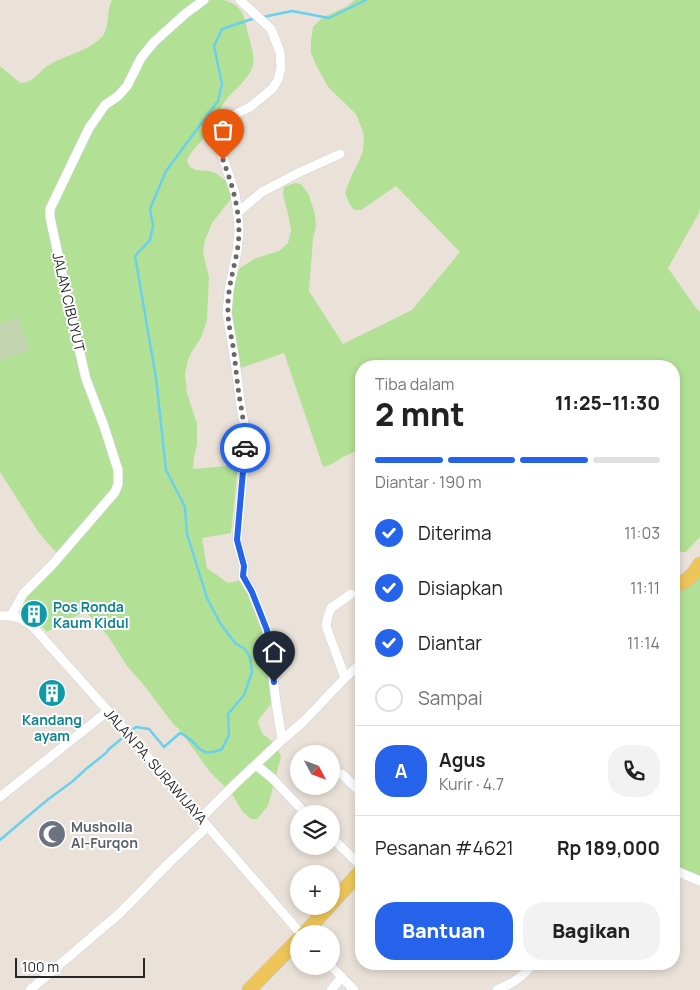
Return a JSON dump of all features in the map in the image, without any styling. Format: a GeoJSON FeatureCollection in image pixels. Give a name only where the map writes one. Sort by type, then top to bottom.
{"type":"FeatureCollection","features":[{"type":"Feature","properties":{"kind":"main road"},"geometry":{"type":"LineString","coordinates":[[680,582],[689,578],[700,564]]}},
{"type":"Feature","properties":{"kind":"main road"},"geometry":{"type":"LineString","coordinates":[[340,894],[355,878]]}},
{"type":"Feature","properties":{"kind":"main road"},"geometry":{"type":"LineString","coordinates":[[311,925],[320,915]]}},
{"type":"Feature","properties":{"kind":"main road"},"geometry":{"type":"LineString","coordinates":[[249,990],[290,948]]}},
{"type":"Feature","properties":{"kind":"street","name":"JALAN CIBUYUT"},"geometry":{"type":"LineString","coordinates":[[11,616],[23,594],[52,565],[115,492],[118,484],[118,470],[112,449],[86,379],[50,217],[50,209],[89,128],[105,105],[118,96],[126,86],[141,58],[154,42],[185,14],[204,0]]}},
{"type":"Feature","properties":{"kind":"street"},"geometry":{"type":"LineString","coordinates":[[240,0],[271,29],[280,52],[281,68],[278,80],[272,89],[250,107],[236,114],[222,130],[220,152],[236,198],[239,231],[229,290],[228,313],[245,436],[237,540],[244,566],[243,576],[252,592],[267,630],[282,740]]}},
{"type":"Feature","properties":{"kind":"street"},"geometry":{"type":"LineString","coordinates":[[238,213],[262,192],[340,154]]}},
{"type":"Feature","properties":{"kind":"street"},"geometry":{"type":"LineString","coordinates":[[345,678],[326,626],[331,608],[351,594]]}},
{"type":"Feature","properties":{"kind":"street","name":"JALAN PA. SURAWIJAYA"},"geometry":{"type":"LineString","coordinates":[[0,616],[11,616],[25,621],[34,628],[294,925]]}},
{"type":"Feature","properties":{"kind":"street"},"geometry":{"type":"LineString","coordinates":[[201,818],[256,764],[303,722],[355,669]]}},
{"type":"Feature","properties":{"kind":"street"},"geometry":{"type":"LineString","coordinates":[[0,797],[108,711]]}},
{"type":"Feature","properties":{"kind":"street"},"geometry":{"type":"LineString","coordinates":[[256,764],[298,805]]}},
{"type":"Feature","properties":{"kind":"street"},"geometry":{"type":"LineString","coordinates":[[342,774],[355,787]]}},
{"type":"Feature","properties":{"kind":"street"},"geometry":{"type":"LineString","coordinates":[[30,990],[120,913],[208,826]]}},
{"type":"Feature","properties":{"kind":"street"},"geometry":{"type":"LineString","coordinates":[[340,846],[355,860]]}},
{"type":"Feature","properties":{"kind":"street"},"geometry":{"type":"LineString","coordinates":[[680,873],[700,882]]}},
{"type":"Feature","properties":{"kind":"street"},"geometry":{"type":"LineString","coordinates":[[496,990],[520,977],[528,970]]}},
{"type":"Feature","properties":{"kind":"street"},"geometry":{"type":"LineString","coordinates":[[331,990],[342,977],[354,990]]}},
{"type":"Feature","properties":{"kind":"green space"},"geometry":{"type":"Polygon","coordinates":[[[112,0],[223,0],[229,2],[241,10],[253,51],[252,69],[226,100],[211,130],[187,161],[190,167],[196,170],[216,173],[230,186],[232,193],[231,199],[212,223],[205,240],[203,253],[209,277],[207,320],[201,338],[188,360],[185,374],[187,393],[197,424],[197,445],[193,469],[238,465],[231,533],[202,538],[207,568],[228,583],[245,579],[265,627],[272,700],[258,722],[262,733],[276,745],[281,757],[268,806],[257,819],[251,819],[242,811],[232,794],[210,772],[179,729],[127,666],[108,636],[85,611],[47,632],[18,602],[62,559],[39,533],[0,472],[0,66],[20,83],[30,81],[49,65],[93,44],[99,40],[106,30],[112,0]]]}},
{"type":"Feature","properties":{"kind":"green space"},"geometry":{"type":"Polygon","coordinates":[[[355,0],[700,0],[700,207],[699,213],[668,268],[700,312],[700,537],[686,552],[680,552],[680,360],[355,360],[355,452],[323,467],[284,353],[235,370],[228,287],[240,268],[256,258],[279,251],[288,243],[291,230],[283,194],[284,187],[295,183],[301,184],[309,195],[315,214],[316,227],[313,238],[309,291],[343,344],[412,310],[460,252],[396,186],[361,210],[354,210],[350,205],[345,193],[363,151],[363,132],[356,114],[328,87],[311,53],[313,27],[322,18],[346,7],[355,0]]]}},
{"type":"Feature","properties":{"kind":"green space"},"geometry":{"type":"Polygon","coordinates":[[[18,317],[30,350],[0,361],[0,324],[18,317]]]}},
{"type":"Feature","properties":{"kind":"green space"},"geometry":{"type":"Polygon","coordinates":[[[700,562],[700,877],[680,877],[680,583],[700,562]]]}},
{"type":"Feature","properties":{"kind":"waterway"},"geometry":{"type":"LineString","coordinates":[[263,17],[292,11],[329,18],[366,0]]}},
{"type":"Feature","properties":{"kind":"waterway"},"geometry":{"type":"LineString","coordinates":[[0,840],[136,727],[149,729],[164,747],[180,733],[203,751],[214,752],[222,749],[229,735],[228,714],[244,695],[252,672],[250,658],[245,649],[235,643],[220,623],[207,598],[187,534],[185,507],[166,470],[156,378],[135,256],[150,240],[153,226],[150,209],[166,171],[218,101],[222,84],[214,46],[222,29],[255,18]]}},
{"type":"Feature","properties":{"kind":"way so far"},"geometry":{"type":"LineString","coordinates":[[223,160],[235,193],[238,217],[237,251],[229,290],[228,313],[245,428],[245,448]]}},
{"type":"Feature","properties":{"kind":"place","name":"Pos Ronda Kaum Kidul"},"geometry":{"type":"Point","coordinates":[34,614]}},
{"type":"Feature","properties":{"kind":"place","name":"Kandang ayam"},"geometry":{"type":"Point","coordinates":[52,693]}},
{"type":"Feature","properties":{"kind":"place","name":"Musholla Al-Furqon"},"geometry":{"type":"Point","coordinates":[52,834]}},
{"type":"Feature","properties":{"kind":"route"},"geometry":{"type":"LineString","coordinates":[[245,448],[237,540],[244,566],[243,576],[252,592],[267,630],[274,682]]}}]}
